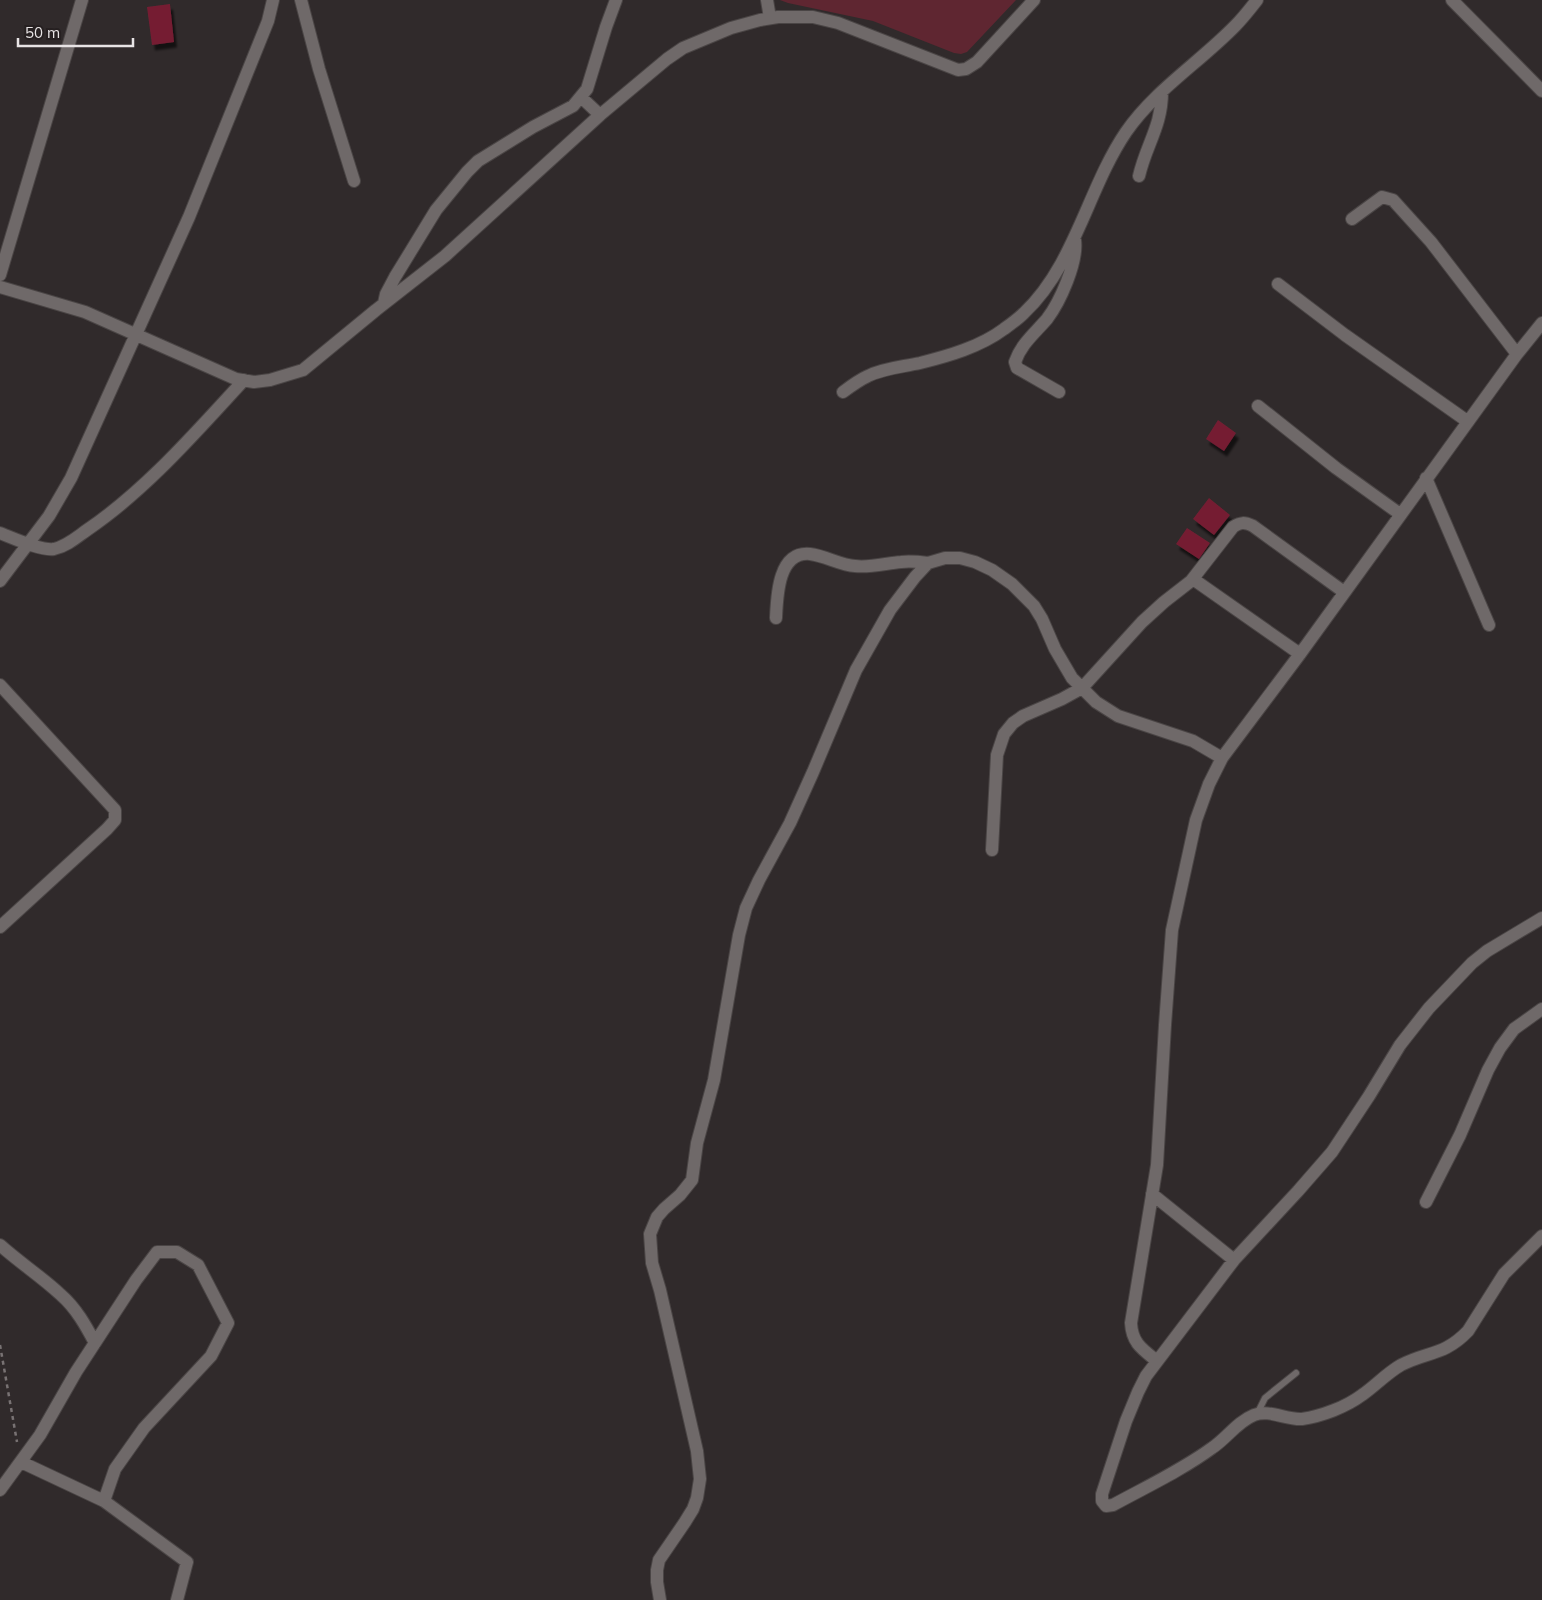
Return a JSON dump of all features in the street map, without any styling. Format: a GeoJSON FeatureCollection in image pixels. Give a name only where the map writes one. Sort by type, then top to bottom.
{"type":"FeatureCollection","features":[{"type":"Feature","properties":{"kind":"street"},"geometry":{"type":"LineString","coordinates":[[0,275],[82,0]]}},
{"type":"Feature","properties":{"kind":"street"},"geometry":{"type":"LineString","coordinates":[[0,581],[48,516],[71,478],[189,217],[268,21],[273,0]]}},
{"type":"Feature","properties":{"kind":"street"},"geometry":{"type":"LineString","coordinates":[[301,0],[319,69],[354,181]]}},
{"type":"Feature","properties":{"kind":"street"},"geometry":{"type":"LineString","coordinates":[[384,304],[386,294],[436,210],[467,172],[478,161],[533,127],[573,106],[582,98],[587,89],[616,0]]}},
{"type":"Feature","properties":{"kind":"street"},"geometry":{"type":"LineString","coordinates":[[767,0],[770,18]]}},
{"type":"Feature","properties":{"kind":"street"},"geometry":{"type":"LineString","coordinates":[[0,288],[85,312],[236,379],[254,382],[270,380],[303,370],[445,256],[600,115],[667,58],[683,48],[731,28],[760,20],[814,17],[838,23],[958,70],[966,69],[977,62],[1034,0]]}},
{"type":"Feature","properties":{"kind":"street"},"geometry":{"type":"LineString","coordinates":[[843,392],[870,375],[920,363],[985,341],[1024,313],[1055,274],[1074,238],[1101,177],[1126,132],[1162,92],[1236,26],[1257,0]]}},
{"type":"Feature","properties":{"kind":"street"},"geometry":{"type":"LineString","coordinates":[[1452,0],[1542,91]]}},
{"type":"Feature","properties":{"kind":"street"},"geometry":{"type":"LineString","coordinates":[[1139,176],[1141,166],[1159,121],[1162,107],[1162,92]]}},
{"type":"Feature","properties":{"kind":"street"},"geometry":{"type":"LineString","coordinates":[[582,98],[600,115]]}},
{"type":"Feature","properties":{"kind":"street"},"geometry":{"type":"LineString","coordinates":[[1352,219],[1382,197],[1393,200],[1431,242],[1517,354]]}},
{"type":"Feature","properties":{"kind":"street"},"geometry":{"type":"LineString","coordinates":[[1059,392],[1017,368],[1015,362],[1021,348],[1048,318],[1058,299],[1073,262],[1076,249],[1074,238]]}},
{"type":"Feature","properties":{"kind":"street"},"geometry":{"type":"LineString","coordinates":[[1278,284],[1345,335],[1467,422]]}},
{"type":"Feature","properties":{"kind":"street"},"geometry":{"type":"LineString","coordinates":[[1157,1361],[1145,1352],[1131,1335],[1131,1323],[1158,1165],[1164,1025],[1172,930],[1196,820],[1209,784],[1222,758],[1300,654],[1517,354],[1542,323]]}},
{"type":"Feature","properties":{"kind":"street"},"geometry":{"type":"LineString","coordinates":[[0,533],[28,544],[52,549],[65,545],[104,518],[161,467],[244,380]]}},
{"type":"Feature","properties":{"kind":"street"},"geometry":{"type":"LineString","coordinates":[[1258,406],[1336,468],[1400,514]]}},
{"type":"Feature","properties":{"kind":"street"},"geometry":{"type":"LineString","coordinates":[[1426,478],[1489,625]]}},
{"type":"Feature","properties":{"kind":"street"},"geometry":{"type":"LineString","coordinates":[[992,850],[997,755],[1004,734],[1013,723],[1023,716],[1082,688],[1142,622],[1194,578],[1233,528],[1245,522],[1252,526],[1344,592]]}},
{"type":"Feature","properties":{"kind":"street"},"geometry":{"type":"LineString","coordinates":[[776,618],[781,577],[792,560],[800,555],[809,554],[844,565],[858,567],[904,561],[928,563],[945,558],[960,558],[975,562],[992,570],[1012,584],[1034,606],[1072,678],[1096,702],[1118,716],[1193,741],[1222,758]]}},
{"type":"Feature","properties":{"kind":"street"},"geometry":{"type":"LineString","coordinates":[[660,1600],[657,1576],[659,1560],[693,1509],[700,1479],[695,1442],[652,1263],[650,1234],[660,1213],[680,1195],[692,1180],[697,1143],[714,1080],[739,935],[746,908],[790,823],[856,670],[890,610],[928,563]]}},
{"type":"Feature","properties":{"kind":"street"},"geometry":{"type":"LineString","coordinates":[[1194,578],[1300,654]]}},
{"type":"Feature","properties":{"kind":"street"},"geometry":{"type":"LineString","coordinates":[[0,685],[115,810],[115,820],[107,829],[0,928]]}},
{"type":"Feature","properties":{"kind":"street"},"geometry":{"type":"LineString","coordinates":[[1542,918],[1487,951],[1472,963],[1428,1008],[1400,1045],[1332,1152],[1234,1260],[1157,1361],[1138,1392],[1126,1421],[1102,1494],[1102,1501],[1106,1506],[1113,1505],[1180,1468],[1213,1448],[1247,1418],[1257,1414],[1268,1414],[1290,1419],[1303,1418],[1330,1411],[1361,1396],[1402,1365],[1454,1344],[1468,1331],[1508,1269],[1542,1236]]}},
{"type":"Feature","properties":{"kind":"street"},"geometry":{"type":"LineString","coordinates":[[1426,1202],[1500,1048],[1514,1029],[1542,1009]]}},
{"type":"Feature","properties":{"kind":"street"},"geometry":{"type":"LineString","coordinates":[[1152,1194],[1234,1260]]}},
{"type":"Feature","properties":{"kind":"street"},"geometry":{"type":"LineString","coordinates":[[0,1245],[63,1296],[83,1321],[95,1343]]}},
{"type":"Feature","properties":{"kind":"street"},"geometry":{"type":"LineString","coordinates":[[0,1490],[40,1435],[76,1372],[136,1280],[157,1252],[177,1252],[198,1265],[228,1323],[211,1356],[144,1428],[115,1469],[104,1501]]}},
{"type":"Feature","properties":{"kind":"street"},"geometry":{"type":"LineString","coordinates":[[21,1462],[104,1501],[187,1562],[177,1600]]}},
{"type":"Feature","properties":{"kind":"lane"},"geometry":{"type":"LineString","coordinates":[[1257,1414],[1265,1398],[1296,1373]]}},
{"type":"Feature","properties":{"kind":"path"},"geometry":{"type":"LineString","coordinates":[[0,1345],[21,1462]]}},
{"type":"Feature","properties":{"kind":"shaded area"},"geometry":{"type":"Polygon","coordinates":[[[780,0],[1016,0],[967,52],[961,54],[954,53],[873,21],[780,0]]]}},
{"type":"Feature","properties":{"kind":"building"},"geometry":{"type":"Polygon","coordinates":[[[170,4],[174,42],[152,45],[147,7],[170,4]]]}},
{"type":"Feature","properties":{"kind":"building"},"geometry":{"type":"Polygon","coordinates":[[[1218,420],[1236,433],[1224,451],[1206,439],[1218,420]]]}},
{"type":"Feature","properties":{"kind":"building"},"geometry":{"type":"Polygon","coordinates":[[[1209,498],[1230,515],[1214,535],[1193,519],[1209,498]]]}},
{"type":"Feature","properties":{"kind":"building"},"geometry":{"type":"Polygon","coordinates":[[[1187,528],[1210,543],[1199,559],[1176,544],[1187,528]]]}}]}
